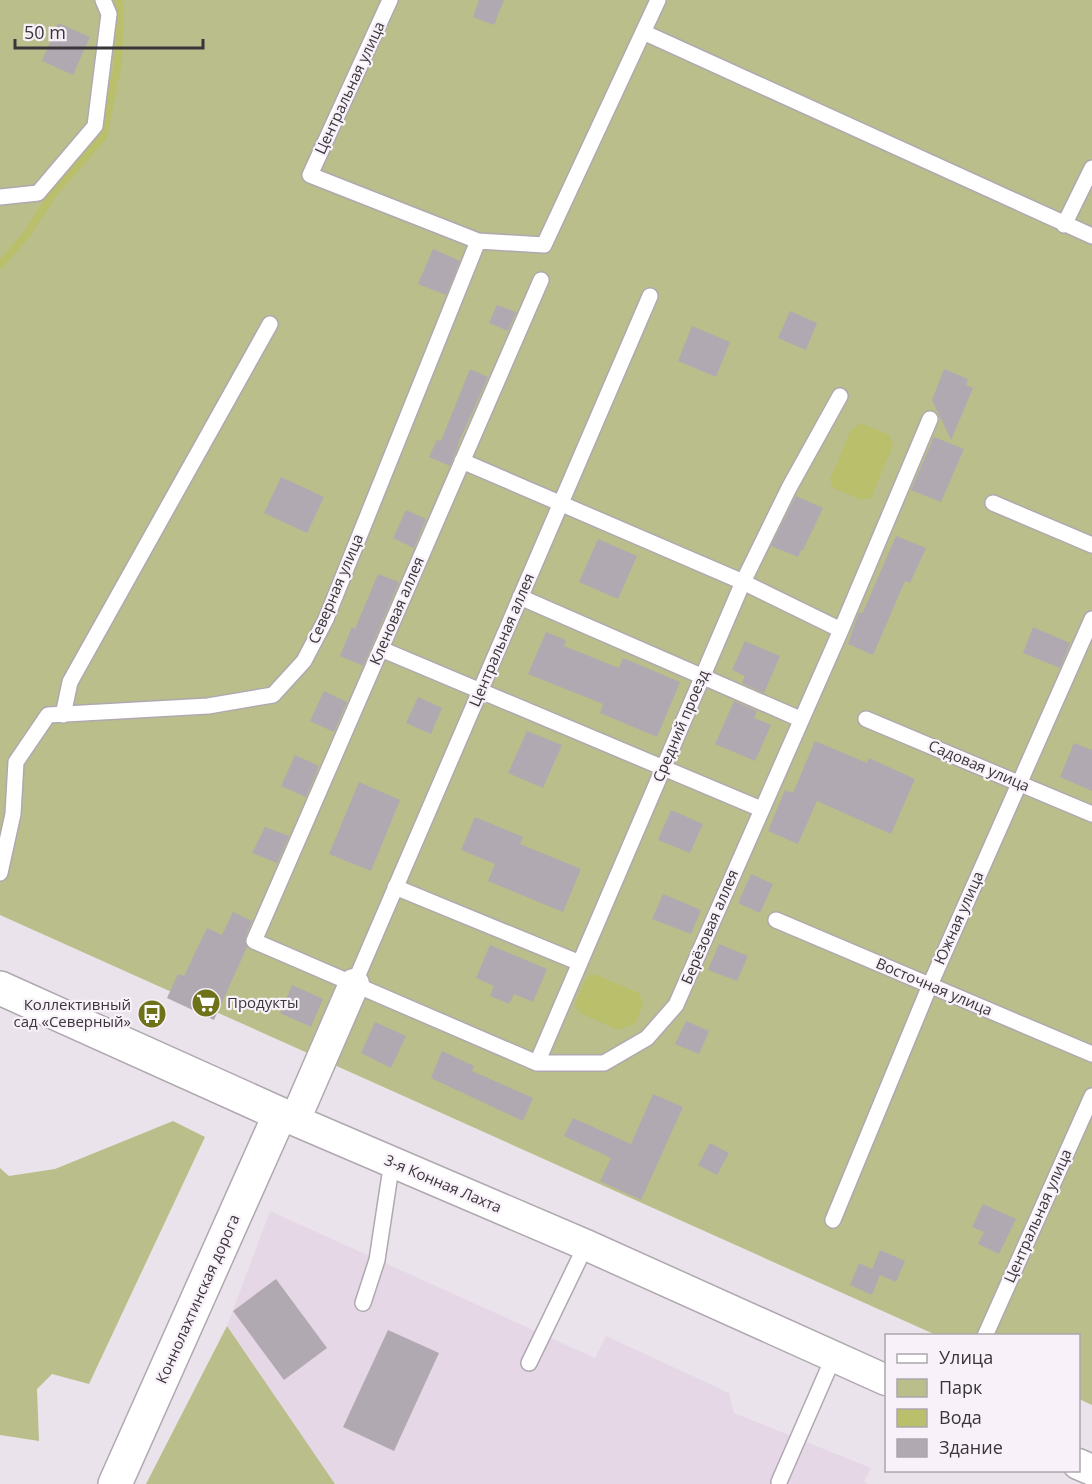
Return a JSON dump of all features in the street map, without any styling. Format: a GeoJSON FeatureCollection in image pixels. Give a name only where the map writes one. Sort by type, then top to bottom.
{"type":"FeatureCollection","features":[{"type":"Feature","properties":{"kind":"main road","name":"3-я Конная Лахта"},"geometry":{"type":"LineString","coordinates":[[0,988],[287,1117]]}},
{"type":"Feature","properties":{"kind":"main road","name":"Коннолахтинская дорога"},"geometry":{"type":"LineString","coordinates":[[115,1484],[287,1117]]}},
{"type":"Feature","properties":{"kind":"street"},"geometry":{"type":"LineString","coordinates":[[287,1117],[354,984]]}},
{"type":"Feature","properties":{"kind":"street","name":"3-я Конная Лахта"},"geometry":{"type":"LineString","coordinates":[[287,1117],[586,1245],[885,1380]]}},
{"type":"Feature","properties":{"kind":"lane"},"geometry":{"type":"LineString","coordinates":[[0,197],[38,193],[95,126],[109,15],[103,0]]}},
{"type":"Feature","properties":{"kind":"lane","name":"Центральная улица"},"geometry":{"type":"LineString","coordinates":[[390,0],[310,176],[478,241]]}},
{"type":"Feature","properties":{"kind":"lane"},"geometry":{"type":"LineString","coordinates":[[478,241],[543,245],[658,0]]}},
{"type":"Feature","properties":{"kind":"lane"},"geometry":{"type":"LineString","coordinates":[[643,32],[1092,236]]}},
{"type":"Feature","properties":{"kind":"lane"},"geometry":{"type":"LineString","coordinates":[[1064,225],[1092,168]]}},
{"type":"Feature","properties":{"kind":"lane","name":"Северная улица"},"geometry":{"type":"LineString","coordinates":[[0,873],[13,814],[16,762],[48,716],[208,706],[273,695],[304,661],[326,619],[478,241]]}},
{"type":"Feature","properties":{"kind":"lane","name":"Кленовая аллея"},"geometry":{"type":"LineString","coordinates":[[254,941],[540,280]]}},
{"type":"Feature","properties":{"kind":"lane","name":"Центральная аллея"},"geometry":{"type":"LineString","coordinates":[[354,984],[650,296]]}},
{"type":"Feature","properties":{"kind":"lane"},"geometry":{"type":"LineString","coordinates":[[63,715],[70,682],[270,324]]}},
{"type":"Feature","properties":{"kind":"lane","name":"Средний проезд"},"geometry":{"type":"LineString","coordinates":[[537,1063],[743,582],[789,488],[840,396]]}},
{"type":"Feature","properties":{"kind":"lane","name":"Берёзовая аллея"},"geometry":{"type":"LineString","coordinates":[[254,941],[537,1063],[604,1063],[647,1038],[676,1005],[841,630],[930,419]]}},
{"type":"Feature","properties":{"kind":"lane"},"geometry":{"type":"LineString","coordinates":[[462,461],[743,582],[841,630]]}},
{"type":"Feature","properties":{"kind":"lane"},"geometry":{"type":"LineString","coordinates":[[993,503],[1092,545]]}},
{"type":"Feature","properties":{"kind":"lane"},"geometry":{"type":"LineString","coordinates":[[520,597],[800,719]]}},
{"type":"Feature","properties":{"kind":"lane","name":"Южная улица"},"geometry":{"type":"LineString","coordinates":[[833,1220],[930,985],[1092,619]]}},
{"type":"Feature","properties":{"kind":"lane"},"geometry":{"type":"LineString","coordinates":[[381,649],[761,809]]}},
{"type":"Feature","properties":{"kind":"lane","name":"Садовая улица"},"geometry":{"type":"LineString","coordinates":[[866,719],[1092,814]]}},
{"type":"Feature","properties":{"kind":"lane"},"geometry":{"type":"LineString","coordinates":[[395,887],[580,963]]}},
{"type":"Feature","properties":{"kind":"lane","name":"Восточная улица"},"geometry":{"type":"LineString","coordinates":[[776,920],[1092,1054]]}},
{"type":"Feature","properties":{"kind":"lane","name":"Центральная улица"},"geometry":{"type":"LineString","coordinates":[[985,1334],[1092,1096]]}},
{"type":"Feature","properties":{"kind":"lane"},"geometry":{"type":"LineString","coordinates":[[363,1303],[377,1260],[392,1161]]}},
{"type":"Feature","properties":{"kind":"lane"},"geometry":{"type":"LineString","coordinates":[[529,1363],[586,1245]]}},
{"type":"Feature","properties":{"kind":"lane"},"geometry":{"type":"LineString","coordinates":[[779,1482],[834,1356]]}},
{"type":"Feature","properties":{"kind":"shaded area"},"geometry":{"type":"Polygon","coordinates":[[[270,1211],[595,1358],[606,1336],[729,1393],[734,1413],[871,1468],[864,1482],[868,1484],[335,1484],[227,1326],[270,1211]]]}},
{"type":"Feature","properties":{"kind":"green space"},"geometry":{"type":"Polygon","coordinates":[[[0,0],[1092,0],[1092,1405],[1080,1399],[1080,1334],[934,1334],[0,915],[0,0]]]}},
{"type":"Feature","properties":{"kind":"green space"},"geometry":{"type":"Polygon","coordinates":[[[173,1121],[205,1137],[89,1384],[52,1374],[37,1389],[39,1441],[0,1435],[0,1168],[9,1176],[55,1169],[173,1121]]]}},
{"type":"Feature","properties":{"kind":"green space"},"geometry":{"type":"Polygon","coordinates":[[[227,1326],[335,1484],[146,1484],[227,1326]]]}},
{"type":"Feature","properties":{"kind":"water"},"geometry":{"type":"Polygon","coordinates":[[[861,423],[889,435],[893,445],[871,498],[862,500],[833,488],[830,479],[851,430],[861,423]]]}},
{"type":"Feature","properties":{"kind":"water"},"geometry":{"type":"Polygon","coordinates":[[[594,974],[639,993],[643,1004],[635,1024],[618,1030],[580,1013],[575,1004],[586,978],[594,974]]]}},
{"type":"Feature","properties":{"kind":"building"},"geometry":{"type":"Polygon","coordinates":[[[479,0],[504,0],[494,25],[473,17],[479,0]]]}},
{"type":"Feature","properties":{"kind":"building"},"geometry":{"type":"Polygon","coordinates":[[[58,23],[90,37],[73,75],[42,61],[58,23]]]}},
{"type":"Feature","properties":{"kind":"building"},"geometry":{"type":"Polygon","coordinates":[[[433,249],[460,261],[446,295],[418,284],[433,249]]]}},
{"type":"Feature","properties":{"kind":"building"},"geometry":{"type":"Polygon","coordinates":[[[497,305],[516,312],[508,331],[489,323],[497,305]]]}},
{"type":"Feature","properties":{"kind":"building"},"geometry":{"type":"Polygon","coordinates":[[[790,311],[817,323],[806,350],[778,338],[790,311]]]}},
{"type":"Feature","properties":{"kind":"building"},"geometry":{"type":"Polygon","coordinates":[[[692,326],[730,342],[716,377],[678,361],[692,326]]]}},
{"type":"Feature","properties":{"kind":"building"},"geometry":{"type":"Polygon","coordinates":[[[470,369],[488,377],[450,466],[429,457],[437,440],[441,441],[470,369]]]}},
{"type":"Feature","properties":{"kind":"building"},"geometry":{"type":"Polygon","coordinates":[[[944,369],[968,379],[966,385],[973,388],[951,440],[932,400],[944,369]]]}},
{"type":"Feature","properties":{"kind":"building"},"geometry":{"type":"Polygon","coordinates":[[[934,437],[964,449],[941,502],[911,490],[934,437]]]}},
{"type":"Feature","properties":{"kind":"building"},"geometry":{"type":"Polygon","coordinates":[[[281,477],[324,497],[307,533],[264,513],[281,477]]]}},
{"type":"Feature","properties":{"kind":"building"},"geometry":{"type":"Polygon","coordinates":[[[796,496],[823,508],[798,557],[771,546],[796,496]]]}},
{"type":"Feature","properties":{"kind":"building"},"geometry":{"type":"Polygon","coordinates":[[[406,510],[426,519],[414,548],[393,538],[406,510]]]}},
{"type":"Feature","properties":{"kind":"building"},"geometry":{"type":"Polygon","coordinates":[[[896,536],[926,548],[910,583],[905,581],[873,655],[848,644],[858,614],[863,612],[896,536]]]}},
{"type":"Feature","properties":{"kind":"building"},"geometry":{"type":"Polygon","coordinates":[[[598,539],[637,556],[618,599],[579,582],[598,539]]]}},
{"type":"Feature","properties":{"kind":"building"},"geometry":{"type":"Polygon","coordinates":[[[378,574],[399,582],[363,666],[340,656],[352,627],[355,629],[378,574]]]}},
{"type":"Feature","properties":{"kind":"building"},"geometry":{"type":"Polygon","coordinates":[[[1033,627],[1070,643],[1060,668],[1023,653],[1033,627]]]}},
{"type":"Feature","properties":{"kind":"building"},"geometry":{"type":"Polygon","coordinates":[[[546,632],[566,640],[564,646],[619,668],[623,658],[680,682],[657,737],[600,713],[603,704],[528,674],[546,632]]]}},
{"type":"Feature","properties":{"kind":"building"},"geometry":{"type":"Polygon","coordinates":[[[745,641],[780,656],[764,693],[742,683],[745,676],[732,670],[745,641]]]}},
{"type":"Feature","properties":{"kind":"building"},"geometry":{"type":"Polygon","coordinates":[[[324,691],[347,702],[334,732],[310,721],[324,691]]]}},
{"type":"Feature","properties":{"kind":"building"},"geometry":{"type":"Polygon","coordinates":[[[418,697],[442,708],[431,734],[406,723],[418,697]]]}},
{"type":"Feature","properties":{"kind":"building"},"geometry":{"type":"Polygon","coordinates":[[[734,701],[757,711],[754,718],[771,725],[755,761],[715,744],[734,701]]]}},
{"type":"Feature","properties":{"kind":"building"},"geometry":{"type":"Polygon","coordinates":[[[527,731],[562,745],[543,788],[508,773],[527,731]]]}},
{"type":"Feature","properties":{"kind":"building"},"geometry":{"type":"Polygon","coordinates":[[[815,741],[867,763],[869,758],[915,779],[891,834],[817,801],[798,844],[768,831],[785,790],[793,793],[815,741]]]}},
{"type":"Feature","properties":{"kind":"building"},"geometry":{"type":"Polygon","coordinates":[[[1074,743],[1092,750],[1092,791],[1060,777],[1074,743]]]}},
{"type":"Feature","properties":{"kind":"building"},"geometry":{"type":"Polygon","coordinates":[[[295,755],[319,766],[306,797],[281,786],[295,755]]]}},
{"type":"Feature","properties":{"kind":"building"},"geometry":{"type":"Polygon","coordinates":[[[359,782],[400,800],[371,871],[329,854],[359,782]]]}},
{"type":"Feature","properties":{"kind":"building"},"geometry":{"type":"Polygon","coordinates":[[[671,810],[703,824],[690,853],[658,840],[671,810]]]}},
{"type":"Feature","properties":{"kind":"building"},"geometry":{"type":"Polygon","coordinates":[[[475,817],[523,837],[520,844],[581,869],[563,912],[488,881],[495,864],[461,850],[475,817]]]}},
{"type":"Feature","properties":{"kind":"building"},"geometry":{"type":"Polygon","coordinates":[[[265,827],[289,836],[277,863],[252,853],[265,827]]]}},
{"type":"Feature","properties":{"kind":"building"},"geometry":{"type":"Polygon","coordinates":[[[751,874],[773,884],[760,913],[738,903],[751,874]]]}},
{"type":"Feature","properties":{"kind":"building"},"geometry":{"type":"Polygon","coordinates":[[[663,894],[701,910],[691,934],[652,919],[663,894]]]}},
{"type":"Feature","properties":{"kind":"building"},"geometry":{"type":"Polygon","coordinates":[[[233,912],[252,921],[245,938],[247,947],[214,1020],[167,998],[178,974],[184,976],[207,928],[222,935],[233,912]]]}},
{"type":"Feature","properties":{"kind":"building"},"geometry":{"type":"Polygon","coordinates":[[[719,944],[748,956],[737,981],[708,970],[719,944]]]}},
{"type":"Feature","properties":{"kind":"building"},"geometry":{"type":"Polygon","coordinates":[[[490,945],[547,969],[533,1002],[514,994],[509,1004],[490,996],[494,986],[476,978],[490,945]]]}},
{"type":"Feature","properties":{"kind":"building"},"geometry":{"type":"Polygon","coordinates":[[[292,985],[323,999],[311,1027],[280,1013],[292,985]]]}},
{"type":"Feature","properties":{"kind":"building"},"geometry":{"type":"Polygon","coordinates":[[[686,1021],[709,1031],[699,1054],[675,1044],[686,1021]]]}},
{"type":"Feature","properties":{"kind":"building"},"geometry":{"type":"Polygon","coordinates":[[[375,1022],[406,1036],[391,1068],[361,1053],[375,1022]]]}},
{"type":"Feature","properties":{"kind":"building"},"geometry":{"type":"Polygon","coordinates":[[[442,1051],[474,1066],[472,1071],[533,1098],[523,1121],[431,1078],[442,1051]]]}},
{"type":"Feature","properties":{"kind":"building"},"geometry":{"type":"Polygon","coordinates":[[[653,1094],[683,1107],[641,1200],[600,1181],[611,1158],[564,1136],[573,1118],[631,1144],[653,1094]]]}},
{"type":"Feature","properties":{"kind":"building"},"geometry":{"type":"Polygon","coordinates":[[[710,1143],[729,1153],[717,1175],[698,1165],[710,1143]]]}},
{"type":"Feature","properties":{"kind":"building"},"geometry":{"type":"Polygon","coordinates":[[[983,1204],[1016,1219],[999,1254],[978,1244],[984,1232],[972,1227],[983,1204]]]}},
{"type":"Feature","properties":{"kind":"building"},"geometry":{"type":"Polygon","coordinates":[[[880,1250],[905,1261],[896,1282],[880,1275],[872,1295],[850,1285],[859,1263],[872,1269],[880,1250]]]}},
{"type":"Feature","properties":{"kind":"building"},"geometry":{"type":"Polygon","coordinates":[[[276,1279],[327,1348],[284,1380],[233,1311],[276,1279]]]}},
{"type":"Feature","properties":{"kind":"building"},"geometry":{"type":"Polygon","coordinates":[[[388,1330],[439,1353],[394,1451],[343,1427],[388,1330]]]}},
{"type":"Feature","properties":{"kind":"waterway"},"geometry":{"type":"LineString","coordinates":[[0,265],[27,234],[54,192],[103,137],[118,63],[120,5],[118,0]]}},
{"type":"Feature","properties":{"kind":"place","name":"Продукты"},"geometry":{"type":"Point","coordinates":[206,1003]}},
{"type":"Feature","properties":{"kind":"place","name":"Коллективный сад «Северный»"},"geometry":{"type":"Point","coordinates":[152,1014]}}]}
